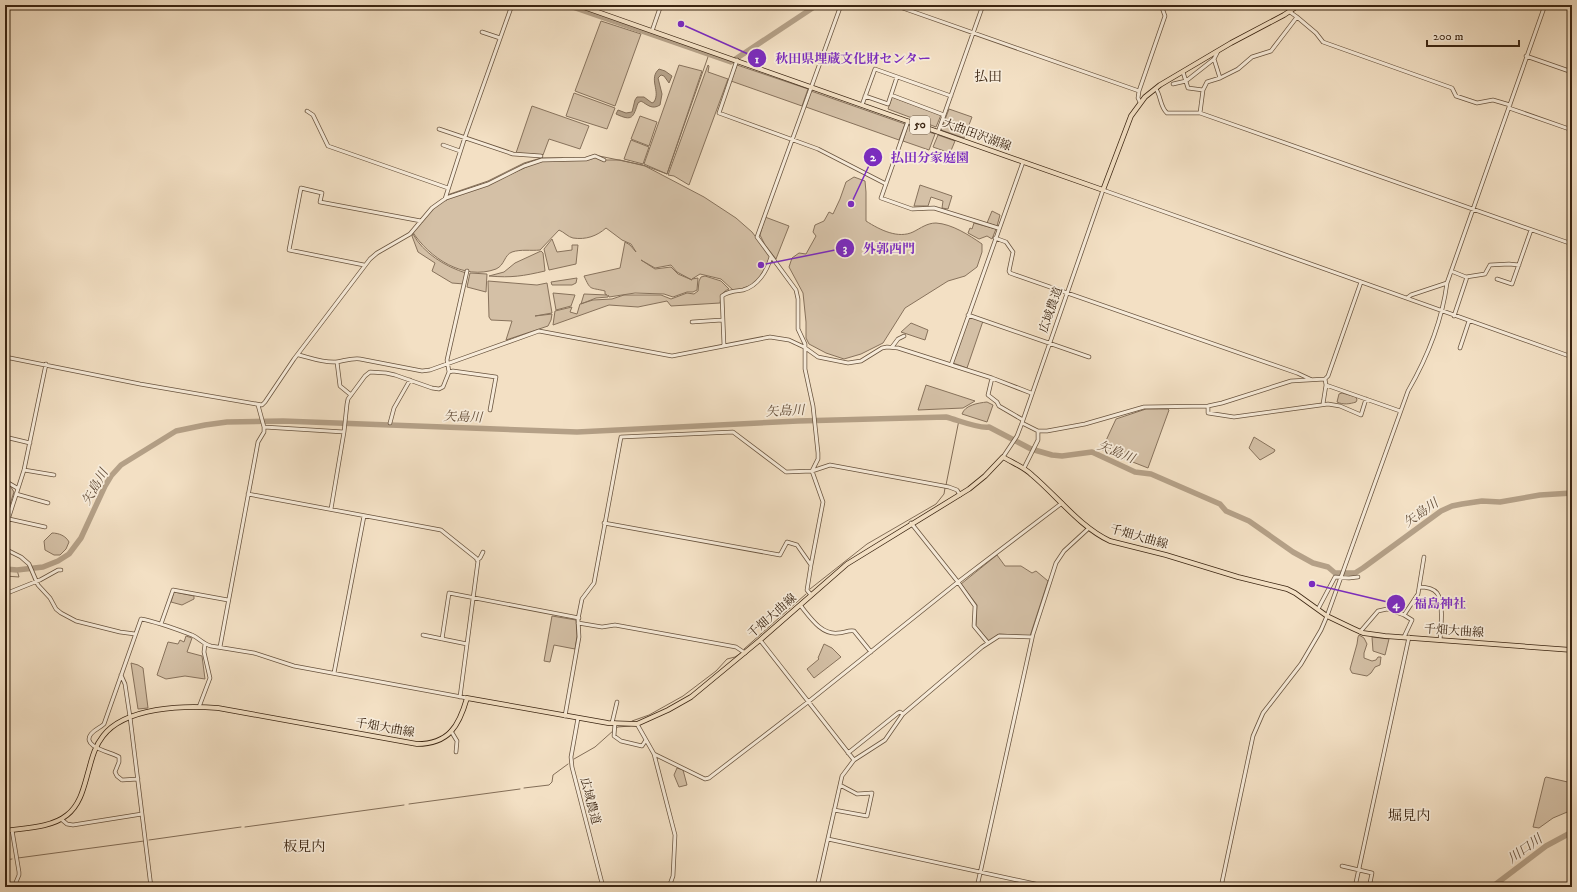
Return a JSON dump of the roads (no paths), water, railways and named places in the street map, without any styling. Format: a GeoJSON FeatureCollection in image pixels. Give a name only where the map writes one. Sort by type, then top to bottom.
{"type":"FeatureCollection","features":[{"type":"Feature","properties":{"kind":"main road","name":"大曲田沢湖線"},"geometry":{"type":"LineString","coordinates":[[578,5],[1103,190]]}},
{"type":"Feature","properties":{"kind":"main road"},"geometry":{"type":"LineString","coordinates":[[1103,190],[1131,116],[1140,102],[1156,88],[1192,67],[1213,57],[1218,51],[1290,12],[1299,5]]}},
{"type":"Feature","properties":{"kind":"main road","name":"千畑大曲線"},"geometry":{"type":"LineString","coordinates":[[5,831],[44,825],[61,819],[72,811],[78,801],[96,748],[107,731],[117,723],[130,717],[153,710],[199,707],[218,708],[417,744],[433,742],[451,731],[460,720],[467,698],[614,725],[637,724],[668,710],[691,697],[745,653],[847,564],[960,495],[976,484],[1003,457],[1032,474],[1089,528],[1110,541],[1166,555],[1238,577],[1287,589],[1295,592],[1327,616],[1360,632],[1373,635],[1572,650]]}},
{"type":"Feature","properties":{"kind":"street"},"geometry":{"type":"LineString","coordinates":[[445,199],[460,151],[512,5]]}},
{"type":"Feature","properties":{"kind":"street"},"geometry":{"type":"LineString","coordinates":[[652,31],[661,5]]}},
{"type":"Feature","properties":{"kind":"street"},"geometry":{"type":"LineString","coordinates":[[811,596],[807,590],[823,502],[812,471],[818,456],[804,347],[798,329],[798,299],[796,290],[757,236],[841,5]]}},
{"type":"Feature","properties":{"kind":"street"},"geometry":{"type":"LineString","coordinates":[[894,5],[1139,91]]}},
{"type":"Feature","properties":{"kind":"street"},"geometry":{"type":"LineString","coordinates":[[938,132],[983,5]]}},
{"type":"Feature","properties":{"kind":"street"},"geometry":{"type":"LineString","coordinates":[[1140,102],[1138,98],[1139,91],[1165,16],[1161,5]]}},
{"type":"Feature","properties":{"kind":"street"},"geometry":{"type":"LineString","coordinates":[[1221,887],[1253,736],[1263,713],[1301,664],[1322,630],[1400,411],[1408,391],[1423,364],[1442,311],[1450,271],[1545,5]]}},
{"type":"Feature","properties":{"kind":"street"},"geometry":{"type":"LineString","coordinates":[[1290,12],[1316,33],[1323,42],[1452,88],[1456,96],[1477,104],[1493,100],[1572,130]]}},
{"type":"Feature","properties":{"kind":"street"},"geometry":{"type":"LineString","coordinates":[[1200,113],[1203,90],[1207,82],[1220,78],[1238,69],[1252,57],[1271,51],[1297,17]]}},
{"type":"Feature","properties":{"kind":"street"},"geometry":{"type":"LineString","coordinates":[[482,32],[500,38]]}},
{"type":"Feature","properties":{"kind":"street"},"geometry":{"type":"LineString","coordinates":[[1526,56],[1572,72]]}},
{"type":"Feature","properties":{"kind":"street"},"geometry":{"type":"LineString","coordinates":[[1173,84],[1186,81],[1213,57],[1220,78]]}},
{"type":"Feature","properties":{"kind":"street"},"geometry":{"type":"LineString","coordinates":[[736,60],[719,113],[818,149],[886,184]]}},
{"type":"Feature","properties":{"kind":"street"},"geometry":{"type":"LineString","coordinates":[[1192,67],[1195,74]]}},
{"type":"Feature","properties":{"kind":"street"},"geometry":{"type":"LineString","coordinates":[[862,105],[875,69],[950,96]]}},
{"type":"Feature","properties":{"kind":"street"},"geometry":{"type":"LineString","coordinates":[[1183,72],[1188,88],[1203,90]]}},
{"type":"Feature","properties":{"kind":"street"},"geometry":{"type":"LineString","coordinates":[[1176,76],[1178,83]]}},
{"type":"Feature","properties":{"kind":"street"},"geometry":{"type":"LineString","coordinates":[[865,96],[888,104],[897,77]]}},
{"type":"Feature","properties":{"kind":"street"},"geometry":{"type":"LineString","coordinates":[[1156,88],[1159,93],[1162,108],[1167,113],[1200,113],[1572,244]]}},
{"type":"Feature","properties":{"kind":"street"},"geometry":{"type":"LineString","coordinates":[[891,96],[944,115]]}},
{"type":"Feature","properties":{"kind":"street"},"geometry":{"type":"LineString","coordinates":[[307,111],[313,115],[328,146],[448,188]]}},
{"type":"Feature","properties":{"kind":"street"},"geometry":{"type":"LineString","coordinates":[[908,121],[881,198],[912,209],[934,208],[998,228]]}},
{"type":"Feature","properties":{"kind":"street"},"geometry":{"type":"LineString","coordinates":[[439,129],[513,154],[541,156]]}},
{"type":"Feature","properties":{"kind":"street"},"geometry":{"type":"LineString","coordinates":[[443,145],[460,151]]}},
{"type":"Feature","properties":{"kind":"street"},"geometry":{"type":"LineString","coordinates":[[5,357],[140,384],[262,405],[364,265],[377,253],[410,234],[432,208],[445,199],[488,184],[524,166],[542,160],[586,159],[596,156],[604,160]]}},
{"type":"Feature","properties":{"kind":"street"},"geometry":{"type":"LineString","coordinates":[[951,365],[998,228],[1023,162]]}},
{"type":"Feature","properties":{"kind":"street"},"geometry":{"type":"LineString","coordinates":[[364,265],[289,250],[301,188],[322,193],[320,202],[421,221]]}},
{"type":"Feature","properties":{"kind":"street"},"geometry":{"type":"LineString","coordinates":[[1103,190],[1572,357]]}},
{"type":"Feature","properties":{"kind":"street","name":"広域農道"},"geometry":{"type":"LineString","coordinates":[[1003,457],[1012,444],[1022,421],[1103,190]]}},
{"type":"Feature","properties":{"kind":"street"},"geometry":{"type":"LineString","coordinates":[[1496,279],[1512,284],[1531,230]]}},
{"type":"Feature","properties":{"kind":"street"},"geometry":{"type":"LineString","coordinates":[[995,238],[1006,242],[1013,252],[1014,256],[1009,271],[1010,273],[1297,373],[1312,380]]}},
{"type":"Feature","properties":{"kind":"street"},"geometry":{"type":"LineString","coordinates":[[724,346],[722,296],[734,291],[745,289],[756,283],[767,267],[771,257]]}},
{"type":"Feature","properties":{"kind":"street"},"geometry":{"type":"LineString","coordinates":[[1450,271],[1467,277],[1485,274],[1490,265],[1494,264],[1519,265]]}},
{"type":"Feature","properties":{"kind":"street"},"geometry":{"type":"LineString","coordinates":[[331,509],[346,421],[347,404],[351,395],[365,376],[370,372],[396,375],[439,389],[443,387],[449,372],[447,363],[467,271]]}},
{"type":"Feature","properties":{"kind":"street"},"geometry":{"type":"LineString","coordinates":[[1454,316],[1467,277]]}},
{"type":"Feature","properties":{"kind":"street"},"geometry":{"type":"LineString","coordinates":[[992,378],[988,395],[997,402],[999,406],[1038,431],[1047,431],[1085,424],[1144,407],[1208,406],[1291,381],[1325,378],[1328,376],[1361,282]]}},
{"type":"Feature","properties":{"kind":"street"},"geometry":{"type":"LineString","coordinates":[[1407,298],[1411,295],[1447,282]]}},
{"type":"Feature","properties":{"kind":"street"},"geometry":{"type":"LineString","coordinates":[[968,315],[1089,357]]}},
{"type":"Feature","properties":{"kind":"street"},"geometry":{"type":"LineString","coordinates":[[692,322],[722,320]]}},
{"type":"Feature","properties":{"kind":"street"},"geometry":{"type":"LineString","coordinates":[[1460,348],[1469,321]]}},
{"type":"Feature","properties":{"kind":"street"},"geometry":{"type":"LineString","coordinates":[[299,354],[324,362],[337,362],[352,358],[422,371],[430,370],[539,331],[672,356],[770,337],[789,340],[804,347],[818,357],[848,363],[861,361],[882,348],[898,348],[992,378],[1031,393]]}},
{"type":"Feature","properties":{"kind":"street"},"geometry":{"type":"LineString","coordinates":[[892,347],[898,339],[904,336]]}},
{"type":"Feature","properties":{"kind":"street"},"geometry":{"type":"LineString","coordinates":[[337,362],[340,386],[351,395]]}},
{"type":"Feature","properties":{"kind":"street"},"geometry":{"type":"LineString","coordinates":[[5,530],[17,488],[24,470],[46,364]]}},
{"type":"Feature","properties":{"kind":"street"},"geometry":{"type":"LineString","coordinates":[[449,372],[453,371],[496,377],[490,410]]}},
{"type":"Feature","properties":{"kind":"street"},"geometry":{"type":"LineString","coordinates":[[1322,404],[1326,385],[1325,378]]}},
{"type":"Feature","properties":{"kind":"street"},"geometry":{"type":"LineString","coordinates":[[390,423],[394,408],[410,380]]}},
{"type":"Feature","properties":{"kind":"street"},"geometry":{"type":"LineString","coordinates":[[1326,385],[1400,411]]}},
{"type":"Feature","properties":{"kind":"street"},"geometry":{"type":"LineString","coordinates":[[1208,406],[1208,412],[1234,417],[1322,404],[1335,404],[1361,415],[1366,399]]}},
{"type":"Feature","properties":{"kind":"street"},"geometry":{"type":"LineString","coordinates":[[220,647],[258,442],[264,432],[258,405]]}},
{"type":"Feature","properties":{"kind":"street"},"geometry":{"type":"LineString","coordinates":[[264,427],[344,432]]}},
{"type":"Feature","properties":{"kind":"street"},"geometry":{"type":"LineString","coordinates":[[1024,468],[1038,440],[1038,431]]}},
{"type":"Feature","properties":{"kind":"street"},"geometry":{"type":"LineString","coordinates":[[565,716],[579,637],[578,623],[582,599],[594,583],[620,437],[733,432],[784,471],[812,471],[830,465],[949,487],[957,490],[960,495]]}},
{"type":"Feature","properties":{"kind":"street"},"geometry":{"type":"LineString","coordinates":[[5,437],[30,443]]}},
{"type":"Feature","properties":{"kind":"street"},"geometry":{"type":"LineString","coordinates":[[24,470],[54,475]]}},
{"type":"Feature","properties":{"kind":"street"},"geometry":{"type":"LineString","coordinates":[[5,481],[17,488]]}},
{"type":"Feature","properties":{"kind":"street"},"geometry":{"type":"LineString","coordinates":[[16,494],[48,503]]}},
{"type":"Feature","properties":{"kind":"street"},"geometry":{"type":"LineString","coordinates":[[248,494],[441,530],[477,560]]}},
{"type":"Feature","properties":{"kind":"street"},"geometry":{"type":"LineString","coordinates":[[654,754],[705,779],[709,778],[808,702],[958,582],[998,554],[1062,503]]}},
{"type":"Feature","properties":{"kind":"street"},"geometry":{"type":"LineString","coordinates":[[334,673],[364,516]]}},
{"type":"Feature","properties":{"kind":"street"},"geometry":{"type":"LineString","coordinates":[[8,519],[45,527]]}},
{"type":"Feature","properties":{"kind":"street"},"geometry":{"type":"LineString","coordinates":[[604,523],[780,555],[787,542],[798,545],[812,565]]}},
{"type":"Feature","properties":{"kind":"street"},"geometry":{"type":"LineString","coordinates":[[911,524],[958,582],[975,606],[974,626],[988,644]]}},
{"type":"Feature","properties":{"kind":"street"},"geometry":{"type":"LineString","coordinates":[[977,887],[1032,637],[1056,563],[1064,551],[1089,528]]}},
{"type":"Feature","properties":{"kind":"street"},"geometry":{"type":"LineString","coordinates":[[5,549],[24,559],[31,567],[36,582],[50,598],[58,611],[70,618],[120,632],[135,634]]}},
{"type":"Feature","properties":{"kind":"street"},"geometry":{"type":"LineString","coordinates":[[460,697],[477,560],[483,552]]}},
{"type":"Feature","properties":{"kind":"street"},"geometry":{"type":"LineString","coordinates":[[1404,615],[1418,594],[1424,557]]}},
{"type":"Feature","properties":{"kind":"street"},"geometry":{"type":"LineString","coordinates":[[5,594],[61,570]]}},
{"type":"Feature","properties":{"kind":"street"},"geometry":{"type":"LineString","coordinates":[[1318,609],[1335,577],[1358,577]]}},
{"type":"Feature","properties":{"kind":"street"},"geometry":{"type":"LineString","coordinates":[[1419,587],[1431,589],[1438,594],[1441,602],[1440,640]]}},
{"type":"Feature","properties":{"kind":"street"},"geometry":{"type":"LineString","coordinates":[[161,624],[173,590],[228,600]]}},
{"type":"Feature","properties":{"kind":"street"},"geometry":{"type":"LineString","coordinates":[[442,639],[449,593],[579,618]]}},
{"type":"Feature","properties":{"kind":"street"},"geometry":{"type":"LineString","coordinates":[[800,605],[819,627],[834,633],[849,630],[854,631],[871,652]]}},
{"type":"Feature","properties":{"kind":"street"},"geometry":{"type":"LineString","coordinates":[[1360,632],[1378,610],[1387,609],[1404,615],[1412,620],[1404,637]]}},
{"type":"Feature","properties":{"kind":"street"},"geometry":{"type":"LineString","coordinates":[[138,779],[124,781],[117,776],[115,772],[119,762],[118,757],[96,748],[90,743],[90,736],[92,732],[101,728],[104,724],[141,619],[161,624],[194,636],[205,644],[254,653],[294,666],[467,698]]}},
{"type":"Feature","properties":{"kind":"street"},"geometry":{"type":"LineString","coordinates":[[578,623],[602,627],[615,625],[736,647],[745,653]]}},
{"type":"Feature","properties":{"kind":"street"},"geometry":{"type":"LineString","coordinates":[[422,635],[467,644]]}},
{"type":"Feature","properties":{"kind":"street"},"geometry":{"type":"LineString","coordinates":[[817,887],[842,776],[854,760],[885,740],[903,714],[982,647],[999,636],[1032,637]]}},
{"type":"Feature","properties":{"kind":"street"},"geometry":{"type":"LineString","coordinates":[[1355,887],[1409,637]]}},
{"type":"Feature","properties":{"kind":"street"},"geometry":{"type":"LineString","coordinates":[[760,640],[854,760]]}},
{"type":"Feature","properties":{"kind":"street"},"geometry":{"type":"LineString","coordinates":[[199,707],[210,678],[204,652],[205,644]]}},
{"type":"Feature","properties":{"kind":"street"},"geometry":{"type":"LineString","coordinates":[[121,675],[125,684],[130,717],[151,887]]}},
{"type":"Feature","properties":{"kind":"street"},"geometry":{"type":"LineString","coordinates":[[617,702],[614,725],[614,733],[616,738],[621,741],[642,746],[646,740]]}},
{"type":"Feature","properties":{"kind":"street"},"geometry":{"type":"LineString","coordinates":[[848,753],[898,713],[900,712],[903,714]]}},
{"type":"Feature","properties":{"kind":"street","name":"広域農道"},"geometry":{"type":"LineString","coordinates":[[578,718],[571,757],[572,767],[602,887]]}},
{"type":"Feature","properties":{"kind":"street"},"geometry":{"type":"LineString","coordinates":[[637,724],[654,754],[675,836],[673,876],[669,887]]}},
{"type":"Feature","properties":{"kind":"street"},"geometry":{"type":"LineString","coordinates":[[451,731],[458,741],[456,752]]}},
{"type":"Feature","properties":{"kind":"street"},"geometry":{"type":"LineString","coordinates":[[834,810],[867,816],[872,793],[857,794],[840,785]]}},
{"type":"Feature","properties":{"kind":"street"},"geometry":{"type":"LineString","coordinates":[[61,819],[67,824],[73,825],[142,814]]}},
{"type":"Feature","properties":{"kind":"street"},"geometry":{"type":"LineString","coordinates":[[12,830],[19,872],[14,887]]}},
{"type":"Feature","properties":{"kind":"street"},"geometry":{"type":"LineString","coordinates":[[828,839],[1049,887]]}},
{"type":"Feature","properties":{"kind":"street"},"geometry":{"type":"LineString","coordinates":[[1342,866],[1372,872],[1370,883],[1384,887]]}},
{"type":"Feature","properties":{"kind":"waterway"},"geometry":{"type":"LineString","coordinates":[[567,5],[731,62],[817,5]]}},
{"type":"Feature","properties":{"kind":"waterway"},"geometry":{"type":"LineString","coordinates":[[599,156],[643,165],[667,174],[709,54]]}},
{"type":"Feature","properties":{"kind":"waterway"},"geometry":{"type":"LineString","coordinates":[[447,195],[488,181],[524,163],[541,158],[563,158]]}},
{"type":"Feature","properties":{"kind":"waterway","name":"矢島川"},"geometry":{"type":"LineString","coordinates":[[5,569],[17,570],[43,567],[58,561],[69,554],[81,538],[105,486],[111,476],[121,465],[176,431],[227,422],[283,421],[577,432],[798,421],[946,417],[974,426],[989,427],[1031,449],[1052,455],[1062,456],[1092,452],[1135,472],[1151,474],[1220,504],[1226,511],[1249,521],[1293,552],[1313,563],[1328,567],[1335,573],[1355,573],[1441,511],[1452,506],[1482,501],[1500,502],[1540,495],[1572,493]]}},
{"type":"Feature","properties":{"kind":"waterway"},"geometry":{"type":"LineString","coordinates":[[946,485],[959,420]]}},
{"type":"Feature","properties":{"kind":"waterway"},"geometry":{"type":"LineString","coordinates":[[810,589],[867,544],[936,504],[944,494],[945,488]]}},
{"type":"Feature","properties":{"kind":"waterway"},"geometry":{"type":"LineString","coordinates":[[5,576],[19,577],[17,570]]}},
{"type":"Feature","properties":{"kind":"waterway"},"geometry":{"type":"LineString","coordinates":[[744,649],[806,594]]}},
{"type":"Feature","properties":{"kind":"waterway"},"geometry":{"type":"LineString","coordinates":[[632,721],[649,715],[683,696],[716,671],[727,659],[735,657],[741,653]]}},
{"type":"Feature","properties":{"kind":"waterway"},"geometry":{"type":"LineString","coordinates":[[616,728],[630,726]]}},
{"type":"Feature","properties":{"kind":"waterway"},"geometry":{"type":"LineString","coordinates":[[574,759],[595,747],[614,730]]}},
{"type":"Feature","properties":{"kind":"waterway"},"geometry":{"type":"LineString","coordinates":[[524,788],[549,785],[552,782],[553,775],[568,764]]}},
{"type":"Feature","properties":{"kind":"waterway"},"geometry":{"type":"LineString","coordinates":[[409,804],[520,789]]}},
{"type":"Feature","properties":{"kind":"waterway"},"geometry":{"type":"LineString","coordinates":[[245,827],[404,805]]}},
{"type":"Feature","properties":{"kind":"waterway"},"geometry":{"type":"LineString","coordinates":[[149,840],[241,827]]}},
{"type":"Feature","properties":{"kind":"waterway","name":"川口川"},"geometry":{"type":"LineString","coordinates":[[1492,887],[1546,846],[1572,832]]}},
{"type":"Feature","properties":{"kind":"waterway"},"geometry":{"type":"LineString","coordinates":[[18,858],[144,841]]}},
{"type":"Feature","properties":{"kind":"waterway"},"geometry":{"type":"LineString","coordinates":[[5,860],[12,859]]}},
{"type":"Feature","properties":{"kind":"place","name":"秋田県埋蔵文化財センター"},"geometry":{"type":"Point","coordinates":[681,24]}},
{"type":"Feature","properties":{"kind":"place","name":"払田分家庭園"},"geometry":{"type":"Point","coordinates":[851,204]}},
{"type":"Feature","properties":{"kind":"place","name":"外郭西門"},"geometry":{"type":"Point","coordinates":[761,265]}},
{"type":"Feature","properties":{"kind":"place","name":"福島神社"},"geometry":{"type":"Point","coordinates":[1312,584]}},
{"type":"Feature","properties":{"kind":"district","name":"払田"},"geometry":{"type":"Point","coordinates":[988,77]}},
{"type":"Feature","properties":{"kind":"district","name":"堀見内"},"geometry":{"type":"Point","coordinates":[1409,816]}},
{"type":"Feature","properties":{"kind":"district","name":"板見内"},"geometry":{"type":"Point","coordinates":[304,847]}}]}
